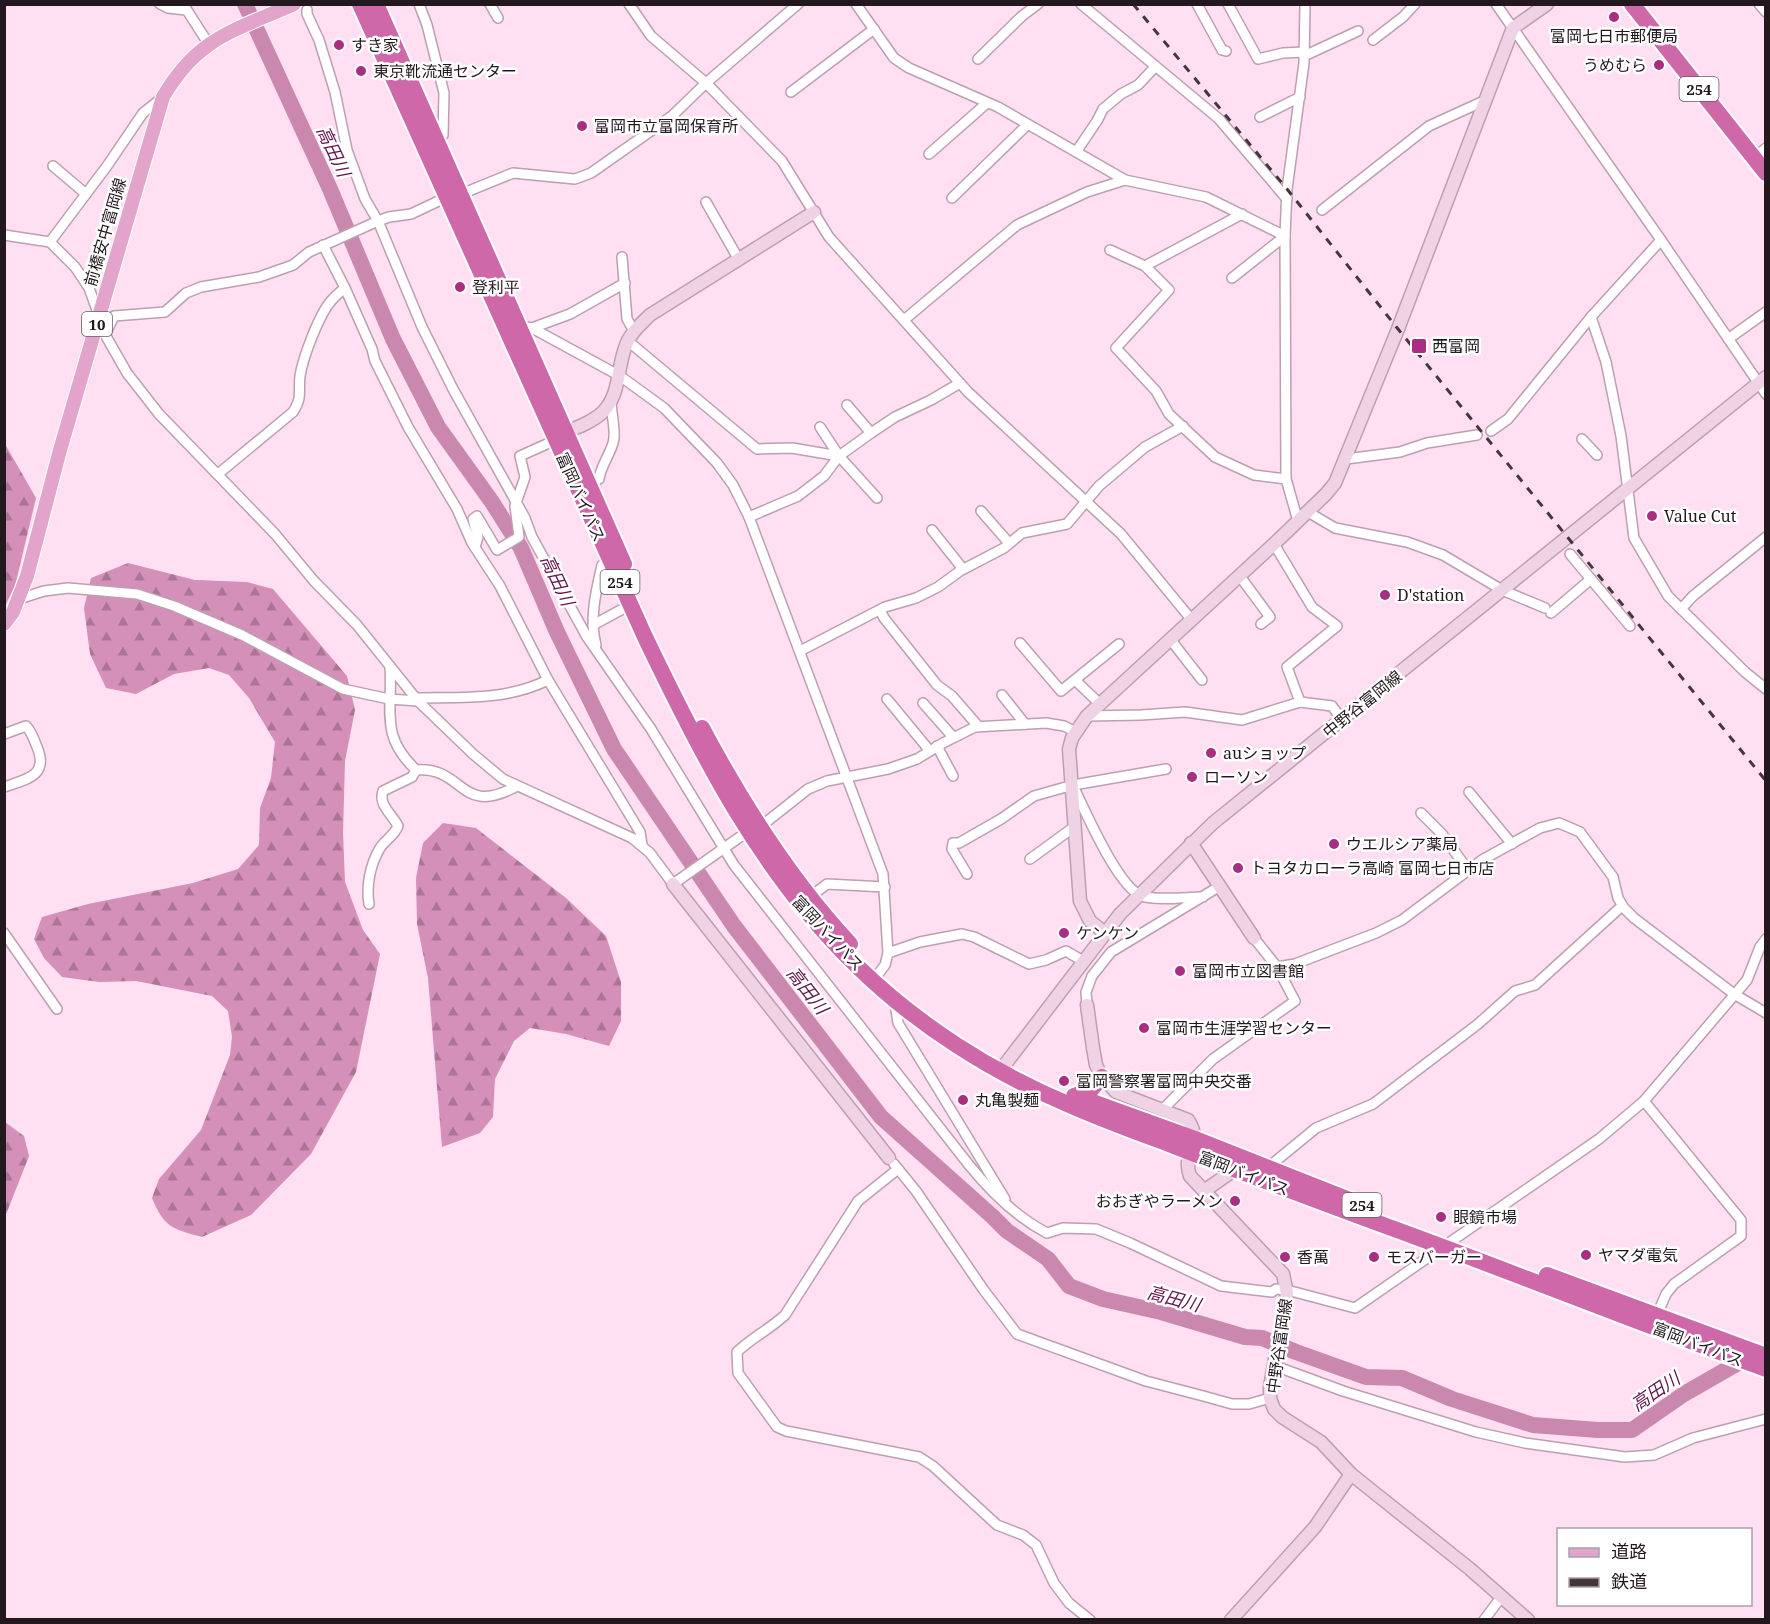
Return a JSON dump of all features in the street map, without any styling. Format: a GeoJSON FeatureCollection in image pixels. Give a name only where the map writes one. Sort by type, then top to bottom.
{"type":"FeatureCollection","features":[{"type":"Feature","properties":{"kind":"highway","name":"富岡バイパス"},"geometry":{"type":"LineString","coordinates":[[360,4],[453,196],[560,434],[610,561],[630,605],[720,786],[846,940],[879,973],[940,1022],[1002,1067],[1070,1106],[1266,1169],[1766,1370]]}},
{"type":"Feature","properties":{"kind":"highway","name":"富岡バイパス"},"geometry":{"type":"LineString","coordinates":[[376,4],[435,138],[453,196],[526,327],[560,434],[589,485],[678,683],[731,779],[754,830],[790,891],[855,965],[900,1004],[959,1047],[1192,1146],[1233,1170],[1657,1315],[1766,1356]]}},
{"type":"Feature","properties":{"kind":"highway","name":"254"},"geometry":{"type":"LineString","coordinates":[[1632,4],[1760,153],[1766,172]]}},
{"type":"Feature","properties":{"kind":"highway"},"geometry":{"type":"LineString","coordinates":[[1074,1096],[1090,1091],[1102,1077]]}},
{"type":"Feature","properties":{"kind":"main road","name":"10"},"geometry":{"type":"LineString","coordinates":[[212,41],[294,4]]}},
{"type":"Feature","properties":{"kind":"main road","name":"前橋安中富岡線"},"geometry":{"type":"LineString","coordinates":[[4,624],[19,599],[27,576],[60,450],[163,97],[182,67],[212,41]]}},
{"type":"Feature","properties":{"kind":"street"},"geometry":{"type":"LineString","coordinates":[[160,4],[168,8],[184,7],[212,41]]}},
{"type":"Feature","properties":{"kind":"street"},"geometry":{"type":"LineString","coordinates":[[419,4],[427,25],[444,93],[443,135],[435,138]]}},
{"type":"Feature","properties":{"kind":"street"},"geometry":{"type":"LineString","coordinates":[[490,4],[498,18]]}},
{"type":"Feature","properties":{"kind":"street"},"geometry":{"type":"LineString","coordinates":[[629,4],[651,36],[706,83],[782,161],[829,237],[960,383],[1121,534],[1191,619]]}},
{"type":"Feature","properties":{"kind":"street"},"geometry":{"type":"LineString","coordinates":[[105,335],[114,316],[165,312],[186,293],[201,287],[259,277],[293,265],[309,252],[378,221],[411,214],[513,173],[575,179],[591,173],[656,129],[798,4]]}},
{"type":"Feature","properties":{"kind":"street"},"geometry":{"type":"LineString","coordinates":[[856,4],[894,58],[909,68],[987,103],[1125,180],[1206,197],[1285,236]]}},
{"type":"Feature","properties":{"kind":"street"},"geometry":{"type":"LineString","coordinates":[[978,59],[1022,16],[1038,4]]}},
{"type":"Feature","properties":{"kind":"street"},"geometry":{"type":"LineString","coordinates":[[1197,4],[1222,50],[1226,51]]}},
{"type":"Feature","properties":{"kind":"street"},"geometry":{"type":"LineString","coordinates":[[1228,4],[1258,59],[1283,53],[1304,54],[1358,31]]}},
{"type":"Feature","properties":{"kind":"street"},"geometry":{"type":"LineString","coordinates":[[1298,521],[1286,479],[1285,236],[1287,199],[1304,54],[1305,4]]}},
{"type":"Feature","properties":{"kind":"street"},"geometry":{"type":"LineString","coordinates":[[1373,40],[1403,17],[1415,4]]}},
{"type":"Feature","properties":{"kind":"street"},"geometry":{"type":"LineString","coordinates":[[1496,4],[1728,339],[1763,385]]}},
{"type":"Feature","properties":{"kind":"street"},"geometry":{"type":"LineString","coordinates":[[1105,933],[1090,921],[1082,909],[1069,749],[1076,732],[1087,716],[1274,544],[1335,483],[1513,28],[1547,4]]}},
{"type":"Feature","properties":{"kind":"street"},"geometry":{"type":"LineString","coordinates":[[1759,4],[1766,12]]}},
{"type":"Feature","properties":{"kind":"street"},"geometry":{"type":"LineString","coordinates":[[1084,5],[1219,119],[1287,199]]}},
{"type":"Feature","properties":{"kind":"street"},"geometry":{"type":"LineString","coordinates":[[307,10],[335,92],[347,150],[365,199],[378,221],[422,327],[458,399],[525,518],[532,537],[587,637],[651,729],[734,865],[985,1185],[1032,1225],[1047,1233],[1063,1228],[1096,1229],[1221,1286],[1272,1292],[1276,1289],[1355,1308],[1599,1139],[1644,1101],[1747,980],[1760,947],[1766,939]]}},
{"type":"Feature","properties":{"kind":"street"},"geometry":{"type":"LineString","coordinates":[[791,92],[874,29]]}},
{"type":"Feature","properties":{"kind":"street"},"geometry":{"type":"LineString","coordinates":[[1076,152],[1103,109],[1121,94],[1138,85],[1155,67]]}},
{"type":"Feature","properties":{"kind":"street"},"geometry":{"type":"LineString","coordinates":[[50,242],[143,113],[163,97]]}},
{"type":"Feature","properties":{"kind":"street"},"geometry":{"type":"LineString","coordinates":[[1260,117],[1300,97]]}},
{"type":"Feature","properties":{"kind":"street"},"geometry":{"type":"LineString","coordinates":[[1322,210],[1429,126],[1486,100]]}},
{"type":"Feature","properties":{"kind":"street"},"geometry":{"type":"LineString","coordinates":[[929,154],[987,103]]}},
{"type":"Feature","properties":{"kind":"street"},"geometry":{"type":"LineString","coordinates":[[952,198],[1027,125]]}},
{"type":"Feature","properties":{"kind":"street"},"geometry":{"type":"LineString","coordinates":[[53,166],[86,194]]}},
{"type":"Feature","properties":{"kind":"street"},"geometry":{"type":"LineString","coordinates":[[904,320],[1017,225],[1087,192],[1125,180]]}},
{"type":"Feature","properties":{"kind":"street"},"geometry":{"type":"LineString","coordinates":[[706,202],[739,260]]}},
{"type":"Feature","properties":{"kind":"street"},"geometry":{"type":"LineString","coordinates":[[475,547],[478,537],[473,519],[477,516],[497,550],[519,537],[515,503],[525,477],[520,456],[594,419],[611,400],[631,336],[650,315],[814,212]]}},
{"type":"Feature","properties":{"kind":"street"},"geometry":{"type":"LineString","coordinates":[[1145,266],[1242,214]]}},
{"type":"Feature","properties":{"kind":"street"},"geometry":{"type":"LineString","coordinates":[[4,235],[50,242],[82,276],[89,288],[105,335],[127,373],[159,414],[275,534],[314,581],[357,625],[417,699],[488,768],[503,779],[632,838],[642,845],[676,883],[916,1191],[983,1289],[1017,1334],[1146,1381],[1232,1404],[1249,1404],[1270,1398]]}},
{"type":"Feature","properties":{"kind":"street"},"geometry":{"type":"LineString","coordinates":[[1232,278],[1285,236]]}},
{"type":"Feature","properties":{"kind":"street"},"geometry":{"type":"LineString","coordinates":[[1491,431],[1508,419],[1591,317],[1661,240]]}},
{"type":"Feature","properties":{"kind":"street"},"geometry":{"type":"LineString","coordinates":[[324,245],[384,380],[408,427],[457,509],[475,547],[500,586],[548,680],[640,832],[642,845]]}},
{"type":"Feature","properties":{"kind":"street"},"geometry":{"type":"LineString","coordinates":[[1110,250],[1145,266],[1169,290],[1116,348],[1156,391],[1169,414],[1215,457],[1254,475],[1286,479]]}},
{"type":"Feature","properties":{"kind":"street"},"geometry":{"type":"LineString","coordinates":[[622,257],[627,320],[631,336],[757,449],[792,448],[839,456]]}},
{"type":"Feature","properties":{"kind":"street"},"geometry":{"type":"LineString","coordinates":[[526,327],[570,314],[624,283]]}},
{"type":"Feature","properties":{"kind":"street"},"geometry":{"type":"LineString","coordinates":[[218,474],[293,412],[300,400],[302,365],[321,315],[331,301],[345,288]]}},
{"type":"Feature","properties":{"kind":"street"},"geometry":{"type":"LineString","coordinates":[[1728,339],[1766,312]]}},
{"type":"Feature","properties":{"kind":"street"},"geometry":{"type":"LineString","coordinates":[[1591,317],[1606,362],[1621,436],[1634,538],[1657,581],[1681,609],[1745,672],[1766,689]]}},
{"type":"Feature","properties":{"kind":"street"},"geometry":{"type":"LineString","coordinates":[[526,327],[620,376],[664,408],[717,463],[733,484],[749,517],[883,874],[888,953],[885,965],[879,973]]}},
{"type":"Feature","properties":{"kind":"street"},"geometry":{"type":"LineString","coordinates":[[749,517],[798,496],[824,476],[839,456],[871,433],[895,417],[960,383]]}},
{"type":"Feature","properties":{"kind":"street","name":"中野谷富岡線"},"geometry":{"type":"LineString","coordinates":[[1002,1067],[1105,933],[1138,894],[1213,823],[1628,487],[1763,385]]}},
{"type":"Feature","properties":{"kind":"street"},"geometry":{"type":"LineString","coordinates":[[589,485],[599,479],[603,463],[612,446],[614,438],[611,400]]}},
{"type":"Feature","properties":{"kind":"street"},"geometry":{"type":"LineString","coordinates":[[847,405],[871,433]]}},
{"type":"Feature","properties":{"kind":"street"},"geometry":{"type":"LineString","coordinates":[[800,651],[880,610],[939,587],[963,569],[1004,548],[1022,532],[1067,524],[1099,486],[1145,447],[1183,426]]}},
{"type":"Feature","properties":{"kind":"street"},"geometry":{"type":"LineString","coordinates":[[820,427],[839,456],[877,498]]}},
{"type":"Feature","properties":{"kind":"street"},"geometry":{"type":"LineString","coordinates":[[1346,459],[1400,452],[1427,443],[1477,435]]}},
{"type":"Feature","properties":{"kind":"street"},"geometry":{"type":"LineString","coordinates":[[1582,439],[1597,454]]}},
{"type":"Feature","properties":{"kind":"street"},"geometry":{"type":"LineString","coordinates":[[981,511],[1009,543]]}},
{"type":"Feature","properties":{"kind":"street"},"geometry":{"type":"LineString","coordinates":[[1308,512],[1335,528],[1407,542],[1443,555],[1502,590],[1548,611],[1591,579]]}},
{"type":"Feature","properties":{"kind":"street"},"geometry":{"type":"LineString","coordinates":[[932,530],[963,569]]}},
{"type":"Feature","properties":{"kind":"street"},"geometry":{"type":"LineString","coordinates":[[1681,609],[1693,596],[1766,537]]}},
{"type":"Feature","properties":{"kind":"street"},"geometry":{"type":"LineString","coordinates":[[1274,544],[1312,608],[1337,626],[1287,666],[1300,702]]}},
{"type":"Feature","properties":{"kind":"street"},"geometry":{"type":"LineString","coordinates":[[1570,554],[1630,626]]}},
{"type":"Feature","properties":{"kind":"street"},"geometry":{"type":"LineString","coordinates":[[597,650],[593,625],[596,591],[602,565],[610,561]]}},
{"type":"Feature","properties":{"kind":"street"},"geometry":{"type":"LineString","coordinates":[[1239,575],[1270,617],[1261,624]]}},
{"type":"Feature","properties":{"kind":"street"},"geometry":{"type":"LineString","coordinates":[[19,599],[44,591],[68,588],[137,594],[174,606],[242,635],[343,689],[389,699],[508,694],[528,690],[548,680]]}},
{"type":"Feature","properties":{"kind":"street"},"geometry":{"type":"LineString","coordinates":[[593,625],[630,605]]}},
{"type":"Feature","properties":{"kind":"street"},"geometry":{"type":"LineString","coordinates":[[880,610],[937,686],[952,696],[978,726]]}},
{"type":"Feature","properties":{"kind":"street"},"geometry":{"type":"LineString","coordinates":[[1170,639],[1202,680]]}},
{"type":"Feature","properties":{"kind":"street"},"geometry":{"type":"LineString","coordinates":[[1020,643],[1061,691],[1119,645]]}},
{"type":"Feature","properties":{"kind":"street"},"geometry":{"type":"LineString","coordinates":[[390,666],[392,683],[389,699],[390,725],[394,737],[416,771],[437,771],[472,795],[490,797],[503,794],[517,786]]}},
{"type":"Feature","properties":{"kind":"street"},"geometry":{"type":"LineString","coordinates":[[1075,680],[1100,704]]}},
{"type":"Feature","properties":{"kind":"street"},"geometry":{"type":"LineString","coordinates":[[1002,695],[1025,724]]}},
{"type":"Feature","properties":{"kind":"street"},"geometry":{"type":"LineString","coordinates":[[887,699],[934,749],[953,776]]}},
{"type":"Feature","properties":{"kind":"street"},"geometry":{"type":"LineString","coordinates":[[1087,716],[1185,712],[1242,720],[1300,702],[1332,706],[1342,720]]}},
{"type":"Feature","properties":{"kind":"street"},"geometry":{"type":"LineString","coordinates":[[923,704],[953,737]]}},
{"type":"Feature","properties":{"kind":"street"},"geometry":{"type":"LineString","coordinates":[[676,883],[724,848],[754,830],[808,789],[827,781],[888,769],[917,759],[953,737],[978,726],[1046,723],[1064,726],[1076,732]]}},
{"type":"Feature","properties":{"kind":"street"},"geometry":{"type":"LineString","coordinates":[[4,734],[26,726],[42,759],[40,770],[31,777],[4,787]]}},
{"type":"Feature","properties":{"kind":"street"},"geometry":{"type":"LineString","coordinates":[[967,874],[952,849],[953,843],[959,843],[1001,819],[1034,796],[1072,785],[1166,769]]}},
{"type":"Feature","properties":{"kind":"street"},"geometry":{"type":"LineString","coordinates":[[369,904],[367,890],[375,860],[380,848],[396,832],[398,826],[382,803],[383,791],[412,777],[416,771]]}},
{"type":"Feature","properties":{"kind":"street"},"geometry":{"type":"LineString","coordinates":[[1072,785],[1125,884],[1138,894],[1151,897],[1203,897]]}},
{"type":"Feature","properties":{"kind":"street"},"geometry":{"type":"LineString","coordinates":[[1469,792],[1512,844]]}},
{"type":"Feature","properties":{"kind":"street"},"geometry":{"type":"LineString","coordinates":[[1421,813],[1442,834],[1468,870]]}},
{"type":"Feature","properties":{"kind":"street"},"geometry":{"type":"LineString","coordinates":[[1277,967],[1295,964],[1402,920],[1482,860],[1540,828],[1559,823],[1580,832],[1613,877],[1622,906],[1634,918],[1734,994],[1766,1012]]}},
{"type":"Feature","properties":{"kind":"street"},"geometry":{"type":"LineString","coordinates":[[1030,859],[1074,827]]}},
{"type":"Feature","properties":{"kind":"street"},"geometry":{"type":"LineString","coordinates":[[1162,1110],[1213,1059],[1295,1001],[1277,967],[1254,938],[1191,843]]}},
{"type":"Feature","properties":{"kind":"street"},"geometry":{"type":"LineString","coordinates":[[810,897],[827,884],[885,887]]}},
{"type":"Feature","properties":{"kind":"street"},"geometry":{"type":"LineString","coordinates":[[1192,1146],[1194,1128],[1188,1120],[1116,1092],[1102,1077],[1096,1065],[1093,1048],[1087,1005],[1088,984],[1106,957],[1220,886]]}},
{"type":"Feature","properties":{"kind":"street"},"geometry":{"type":"LineString","coordinates":[[1266,1169],[1316,1128],[1373,1104],[1478,1024],[1515,991],[1535,985],[1622,906]]}},
{"type":"Feature","properties":{"kind":"street"},"geometry":{"type":"LineString","coordinates":[[4,933],[57,1009]]}},
{"type":"Feature","properties":{"kind":"street"},"geometry":{"type":"LineString","coordinates":[[888,953],[920,942],[962,934],[974,937],[1029,964],[1046,960],[1066,951],[1083,961]]}},
{"type":"Feature","properties":{"kind":"street"},"geometry":{"type":"LineString","coordinates":[[900,1004],[896,1010],[898,1023],[1010,1208]]}},
{"type":"Feature","properties":{"kind":"street"},"geometry":{"type":"LineString","coordinates":[[1644,1101],[1741,1220],[1741,1236],[1674,1284],[1666,1294],[1657,1315]]}},
{"type":"Feature","properties":{"kind":"street","name":"中野谷富岡線"},"geometry":{"type":"LineString","coordinates":[[1192,1146],[1187,1162],[1193,1180],[1283,1274],[1287,1292],[1270,1398],[1274,1409],[1321,1442],[1351,1474],[1502,1596],[1528,1620]]}},
{"type":"Feature","properties":{"kind":"street"},"geometry":{"type":"LineString","coordinates":[[898,1169],[858,1201],[785,1315],[771,1328],[753,1337],[737,1352],[738,1373],[777,1427],[786,1431],[919,1457],[933,1466],[997,1525],[1023,1535],[1036,1545],[1054,1583],[1069,1603],[1090,1620]]}},
{"type":"Feature","properties":{"kind":"street"},"geometry":{"type":"LineString","coordinates":[[1204,1191],[1233,1170]]}},
{"type":"Feature","properties":{"kind":"street"},"geometry":{"type":"LineString","coordinates":[[1276,1363],[1343,1390],[1476,1432],[1525,1443],[1614,1455],[1654,1455],[1693,1438],[1766,1419]]}},
{"type":"Feature","properties":{"kind":"street"},"geometry":{"type":"LineString","coordinates":[[1233,1619],[1315,1527],[1351,1474]]}},
{"type":"Feature","properties":{"kind":"street"},"geometry":{"type":"LineString","coordinates":[[1484,1620],[1502,1596]]}},
{"type":"Feature","properties":{"kind":"green space"},"geometry":{"type":"Polygon","coordinates":[[[5,444],[36,498],[15,586],[5,606],[5,444]]]}},
{"type":"Feature","properties":{"kind":"green space"},"geometry":{"type":"Polygon","coordinates":[[[128,563],[195,580],[247,582],[273,589],[347,676],[355,710],[345,761],[343,833],[345,882],[363,930],[380,954],[356,1072],[311,1154],[251,1215],[202,1237],[183,1232],[170,1225],[156,1208],[152,1198],[159,1179],[201,1130],[230,1055],[232,1037],[228,1011],[212,996],[136,981],[99,982],[62,977],[44,958],[34,939],[42,917],[88,904],[193,883],[238,869],[259,845],[260,808],[271,778],[275,742],[249,698],[229,675],[209,668],[174,674],[136,694],[106,688],[90,654],[84,608],[91,578],[128,563]]]}},
{"type":"Feature","properties":{"kind":"green space"},"geometry":{"type":"Polygon","coordinates":[[[443,823],[476,828],[566,898],[606,936],[621,982],[621,1021],[609,1046],[566,1034],[530,1028],[514,1041],[495,1079],[493,1117],[480,1133],[442,1147],[428,978],[417,924],[416,878],[423,843],[443,823]]]}},
{"type":"Feature","properties":{"kind":"green space"},"geometry":{"type":"Polygon","coordinates":[[[5,1122],[24,1136],[29,1156],[5,1217],[5,1122]]]}},
{"type":"Feature","properties":{"kind":"waterway","name":"高田川"},"geometry":{"type":"LineString","coordinates":[[245,4],[330,189],[393,339],[438,427],[492,502],[521,548],[557,632],[614,749],[734,926],[881,1117],[1007,1231],[1048,1259],[1069,1286],[1103,1299],[1161,1312],[1245,1337],[1262,1338],[1366,1377],[1402,1378],[1452,1399],[1533,1425],[1632,1430],[1684,1394],[1752,1355]]}},
{"type":"Feature","properties":{"kind":"railway"},"geometry":{"type":"LineString","coordinates":[[1133,4],[1287,189],[1766,781]]}},
{"type":"Feature","properties":{"kind":"place","name":"富岡七日市郵便局"},"geometry":{"type":"Point","coordinates":[1614,17]}},
{"type":"Feature","properties":{"kind":"place","name":"すき家"},"geometry":{"type":"Point","coordinates":[339,45]}},
{"type":"Feature","properties":{"kind":"place","name":"うめむら"},"geometry":{"type":"Point","coordinates":[1659,65]}},
{"type":"Feature","properties":{"kind":"place","name":"東京靴流通センター"},"geometry":{"type":"Point","coordinates":[361,71]}},
{"type":"Feature","properties":{"kind":"place","name":"富岡市立富岡保育所"},"geometry":{"type":"Point","coordinates":[582,126]}},
{"type":"Feature","properties":{"kind":"place","name":"登利平"},"geometry":{"type":"Point","coordinates":[460,287]}},
{"type":"Feature","properties":{"kind":"place","name":"西富岡"},"geometry":{"type":"Point","coordinates":[1419,346]}},
{"type":"Feature","properties":{"kind":"place","name":"Value Cut"},"geometry":{"type":"Point","coordinates":[1652,516]}},
{"type":"Feature","properties":{"kind":"place","name":"D'station"},"geometry":{"type":"Point","coordinates":[1385,595]}},
{"type":"Feature","properties":{"kind":"place","name":"auショップ"},"geometry":{"type":"Point","coordinates":[1211,753]}},
{"type":"Feature","properties":{"kind":"place","name":"ローソン"},"geometry":{"type":"Point","coordinates":[1192,777]}},
{"type":"Feature","properties":{"kind":"place","name":"ウエルシア薬局"},"geometry":{"type":"Point","coordinates":[1334,844]}},
{"type":"Feature","properties":{"kind":"place","name":"トヨタカローラ高崎 富岡七日市店"},"geometry":{"type":"Point","coordinates":[1238,868]}},
{"type":"Feature","properties":{"kind":"place","name":"ケンケン"},"geometry":{"type":"Point","coordinates":[1064,933]}},
{"type":"Feature","properties":{"kind":"place","name":"富岡市立図書館"},"geometry":{"type":"Point","coordinates":[1180,971]}},
{"type":"Feature","properties":{"kind":"place","name":"富岡市生涯学習センター"},"geometry":{"type":"Point","coordinates":[1144,1028]}},
{"type":"Feature","properties":{"kind":"place","name":"富岡警察署富岡中央交番"},"geometry":{"type":"Point","coordinates":[1064,1081]}},
{"type":"Feature","properties":{"kind":"place","name":"丸亀製麺"},"geometry":{"type":"Point","coordinates":[963,1100]}},
{"type":"Feature","properties":{"kind":"place","name":"おおぎやラーメン"},"geometry":{"type":"Point","coordinates":[1235,1201]}},
{"type":"Feature","properties":{"kind":"place","name":"眼鏡市場"},"geometry":{"type":"Point","coordinates":[1441,1217]}},
{"type":"Feature","properties":{"kind":"place","name":"ヤマダ電気"},"geometry":{"type":"Point","coordinates":[1586,1255]}},
{"type":"Feature","properties":{"kind":"place","name":"香萬"},"geometry":{"type":"Point","coordinates":[1285,1257]}},
{"type":"Feature","properties":{"kind":"place","name":"モスバーガー"},"geometry":{"type":"Point","coordinates":[1374,1257]}}]}
